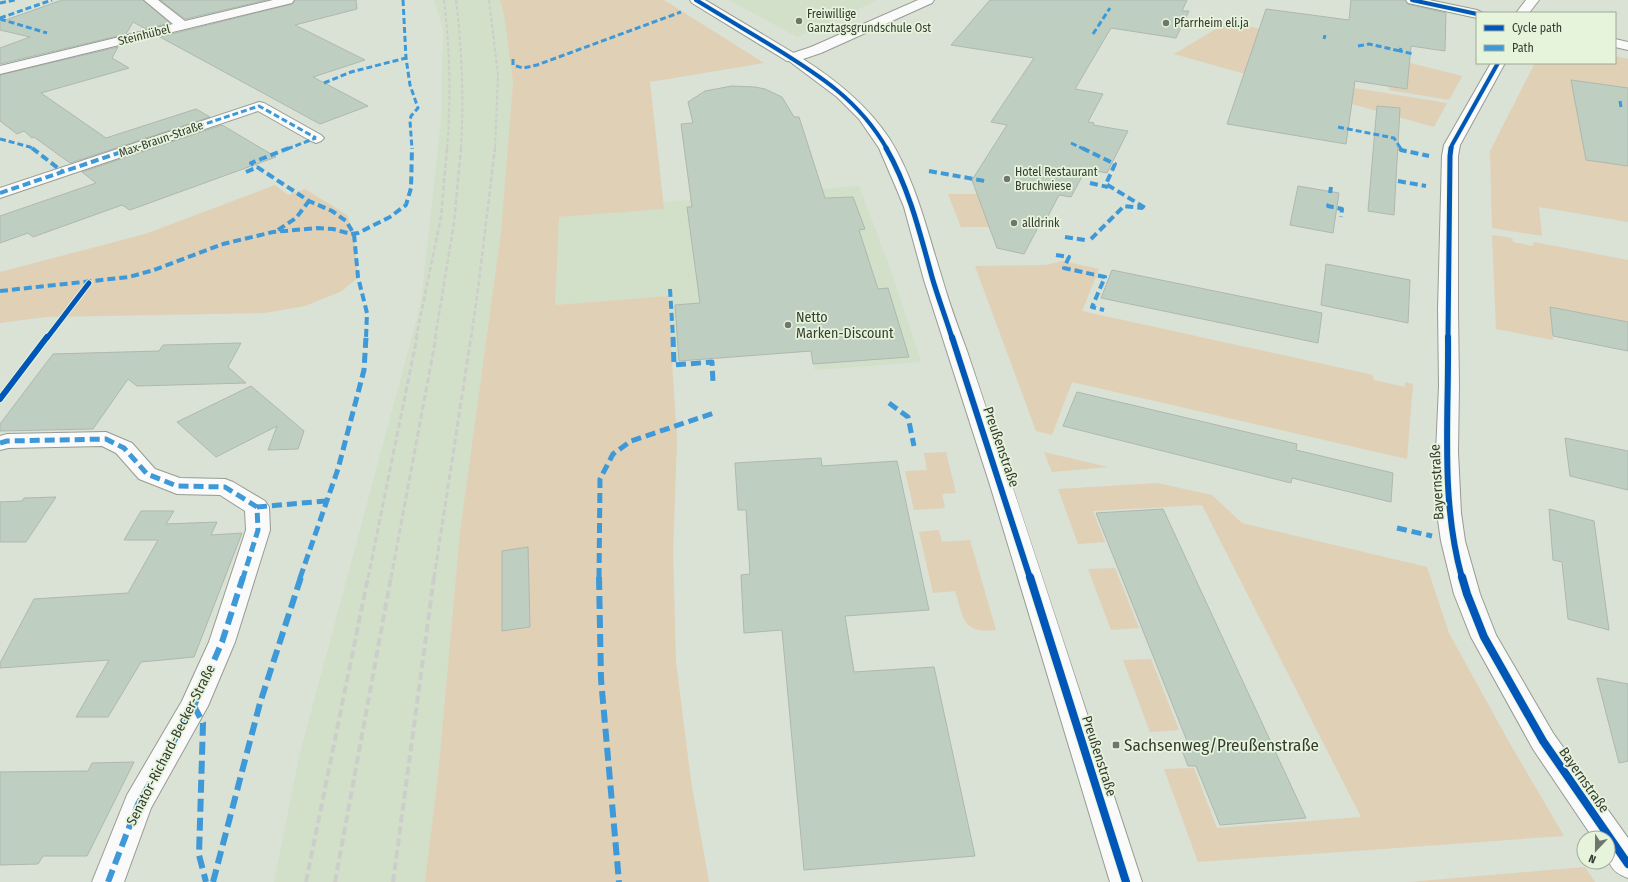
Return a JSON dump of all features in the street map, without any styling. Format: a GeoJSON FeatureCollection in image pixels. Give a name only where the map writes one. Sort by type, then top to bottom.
{"type":"FeatureCollection","features":[{"type":"Feature","properties":{"kind":"street"},"geometry":{"type":"LineString","coordinates":[[150,0],[183,26]]}},
{"type":"Feature","properties":{"kind":"street","name":"Steinhübel"},"geometry":{"type":"LineString","coordinates":[[0,70],[288,0]]}},
{"type":"Feature","properties":{"kind":"street","name":"Preußenstraße"},"geometry":{"type":"LineString","coordinates":[[696,0],[792,58],[826,80],[843,95],[864,117],[881,139],[904,186],[912,207],[961,369],[1003,492],[1126,882]]}},
{"type":"Feature","properties":{"kind":"street"},"geometry":{"type":"LineString","coordinates":[[792,58],[822,47],[928,0]]}},
{"type":"Feature","properties":{"kind":"street"},"geometry":{"type":"LineString","coordinates":[[1412,0],[1476,14]]}},
{"type":"Feature","properties":{"kind":"street"},"geometry":{"type":"LineString","coordinates":[[1523,12],[1534,0]]}},
{"type":"Feature","properties":{"kind":"street"},"geometry":{"type":"LineString","coordinates":[[1616,43],[1628,46]]}},
{"type":"Feature","properties":{"kind":"street","name":"Bayernstraße"},"geometry":{"type":"LineString","coordinates":[[1497,64],[1454,141],[1450,156],[1448,310],[1449,386],[1447,452],[1449,513],[1453,541],[1467,594],[1484,636],[1543,740],[1628,864]]}},
{"type":"Feature","properties":{"kind":"street","name":"Max-Braun-Straße"},"geometry":{"type":"LineString","coordinates":[[0,193],[259,106],[316,138]]}},
{"type":"Feature","properties":{"kind":"street","name":"Senator-Richard-Becker-Straße"},"geometry":{"type":"LineString","coordinates":[[0,443],[7,441],[106,439],[124,448],[147,474],[177,486],[225,487],[257,507],[258,530],[222,642],[194,706],[138,804],[108,882]]}},
{"type":"Feature","properties":{"kind":"shaded area"},"geometry":{"type":"Polygon","coordinates":[[[434,0],[500,0],[504,15],[513,82],[501,232],[460,532],[438,776],[425,882],[274,882],[300,753],[421,303],[441,121],[443,28],[434,0]]]}},
{"type":"Feature","properties":{"kind":"shaded area"},"geometry":{"type":"Polygon","coordinates":[[[500,0],[664,0],[764,63],[650,82],[664,209],[559,217],[555,305],[668,296],[677,441],[673,552],[676,662],[691,781],[709,882],[425,882],[438,776],[460,532],[501,232],[513,82],[504,15],[500,0]]]}},
{"type":"Feature","properties":{"kind":"shaded area","name":"Freiwillige Ganztagsgrundschule Ost"},"geometry":{"type":"Polygon","coordinates":[[[729,0],[878,0],[797,37],[729,0]]]}},
{"type":"Feature","properties":{"kind":"shaded area"},"geometry":{"type":"Polygon","coordinates":[[[1228,22],[1322,41],[1462,76],[1449,100],[1389,90],[1389,86],[1407,89],[1408,75],[1260,73],[1447,103],[1434,127],[1174,54],[1228,22]]]}},
{"type":"Feature","properties":{"kind":"shaded area"},"geometry":{"type":"Polygon","coordinates":[[[1616,56],[1628,59],[1628,222],[1539,207],[1542,236],[1492,228],[1490,151],[1534,64],[1616,64],[1616,56]]]}},
{"type":"Feature","properties":{"kind":"shaded area"},"geometry":{"type":"Polygon","coordinates":[[[275,185],[288,195],[305,189],[347,215],[354,234],[358,277],[342,291],[305,306],[265,313],[46,317],[0,323],[0,272],[145,234],[275,185]]]}},
{"type":"Feature","properties":{"kind":"shaded area"},"geometry":{"type":"Polygon","coordinates":[[[859,186],[888,263],[921,362],[815,370],[811,351],[672,361],[668,296],[554,305],[559,217],[664,209],[663,202],[859,186]]]}},
{"type":"Feature","properties":{"kind":"shaded area"},"geometry":{"type":"Polygon","coordinates":[[[948,194],[977,194],[990,227],[961,227],[948,194]]]}},
{"type":"Feature","properties":{"kind":"shaded area"},"geometry":{"type":"Polygon","coordinates":[[[1492,235],[1512,238],[1513,242],[1533,246],[1534,242],[1628,260],[1628,322],[1550,307],[1553,340],[1496,329],[1492,235]]]}},
{"type":"Feature","properties":{"kind":"shaded area"},"geometry":{"type":"Polygon","coordinates":[[[1062,261],[1099,269],[1082,311],[1373,375],[1374,380],[1405,387],[1405,382],[1413,384],[1407,459],[1072,382],[1052,435],[1036,431],[975,266],[1046,265],[1062,261]]]}},
{"type":"Feature","properties":{"kind":"shaded area"},"geometry":{"type":"Polygon","coordinates":[[[946,452],[956,493],[942,494],[945,508],[914,510],[905,471],[927,470],[924,453],[946,452]]]}},
{"type":"Feature","properties":{"kind":"shaded area"},"geometry":{"type":"Polygon","coordinates":[[[1044,452],[1108,467],[1052,472],[1044,452]]]}},
{"type":"Feature","properties":{"kind":"shaded area"},"geometry":{"type":"Polygon","coordinates":[[[1157,483],[1212,495],[1242,523],[1427,567],[1449,633],[1509,742],[1564,836],[1198,862],[1164,769],[1194,768],[1217,828],[1361,817],[1202,505],[1093,511],[1105,542],[1078,544],[1058,489],[1157,483]]]}},
{"type":"Feature","properties":{"kind":"shaded area"},"geometry":{"type":"Polygon","coordinates":[[[939,530],[942,542],[970,540],[996,630],[985,631],[970,627],[963,616],[955,591],[933,593],[919,532],[939,530]]]}},
{"type":"Feature","properties":{"kind":"shaded area"},"geometry":{"type":"Polygon","coordinates":[[[1115,568],[1139,628],[1111,630],[1088,569],[1115,568]]]}},
{"type":"Feature","properties":{"kind":"shaded area"},"geometry":{"type":"Polygon","coordinates":[[[1151,659],[1179,730],[1150,732],[1123,660],[1151,659]]]}},
{"type":"Feature","properties":{"kind":"shaded area"},"geometry":{"type":"Polygon","coordinates":[[[1576,868],[1576,870],[1587,870],[1595,882],[1409,882],[1576,868]]]}},
{"type":"Feature","properties":{"kind":"building"},"geometry":{"type":"Polygon","coordinates":[[[62,0],[143,0],[170,23],[146,29],[133,22],[126,34],[0,64],[0,48],[30,37],[0,30],[0,22],[62,0]]]}},
{"type":"Feature","properties":{"kind":"building"},"geometry":{"type":"Polygon","coordinates":[[[160,0],[267,0],[185,19],[160,0]]]}},
{"type":"Feature","properties":{"kind":"building"},"geometry":{"type":"Polygon","coordinates":[[[295,0],[356,0],[357,9],[295,25],[365,60],[313,77],[368,106],[320,124],[160,37],[292,4],[295,0]]]}},
{"type":"Feature","properties":{"kind":"building"},"geometry":{"type":"Polygon","coordinates":[[[990,0],[1187,0],[1182,11],[1189,11],[1176,38],[1111,28],[1075,89],[1103,94],[1088,122],[1094,123],[1093,125],[1128,131],[1107,173],[1086,169],[1071,197],[1059,195],[1048,216],[1044,216],[1024,254],[997,248],[972,180],[1007,125],[991,122],[1034,58],[951,45],[990,0]]]}},
{"type":"Feature","properties":{"kind":"building"},"geometry":{"type":"Polygon","coordinates":[[[1351,0],[1405,0],[1408,4],[1446,13],[1445,51],[1411,46],[1407,89],[1355,81],[1346,144],[1227,124],[1266,9],[1349,20],[1351,0]]]}},
{"type":"Feature","properties":{"kind":"building"},"geometry":{"type":"Polygon","coordinates":[[[118,47],[112,58],[129,68],[41,93],[106,138],[196,109],[210,117],[70,163],[24,131],[17,134],[0,121],[0,75],[118,47]]]}},
{"type":"Feature","properties":{"kind":"building"},"geometry":{"type":"Polygon","coordinates":[[[1571,80],[1628,88],[1628,166],[1586,160],[1571,80]]]}},
{"type":"Feature","properties":{"kind":"building"},"geometry":{"type":"Polygon","coordinates":[[[732,86],[765,89],[782,97],[794,117],[799,117],[825,198],[853,197],[865,229],[859,230],[878,289],[888,288],[909,357],[813,364],[811,351],[679,361],[675,305],[700,303],[687,207],[692,207],[681,124],[693,123],[688,102],[705,91],[732,86]]]}},
{"type":"Feature","properties":{"kind":"building"},"geometry":{"type":"Polygon","coordinates":[[[1377,106],[1400,108],[1394,215],[1368,211],[1377,106]]]}},
{"type":"Feature","properties":{"kind":"building"},"geometry":{"type":"Polygon","coordinates":[[[222,125],[276,157],[130,210],[122,205],[33,237],[28,233],[0,243],[0,216],[96,183],[82,172],[222,125]]]}},
{"type":"Feature","properties":{"kind":"building"},"geometry":{"type":"Polygon","coordinates":[[[1298,186],[1339,193],[1333,233],[1290,225],[1298,186]]]}},
{"type":"Feature","properties":{"kind":"building"},"geometry":{"type":"Polygon","coordinates":[[[1326,264],[1410,280],[1408,323],[1321,305],[1326,264]]]}},
{"type":"Feature","properties":{"kind":"building"},"geometry":{"type":"Polygon","coordinates":[[[1112,270],[1322,313],[1318,343],[1101,298],[1112,270]]]}},
{"type":"Feature","properties":{"kind":"building"},"geometry":{"type":"Polygon","coordinates":[[[1550,307],[1628,322],[1628,351],[1553,336],[1550,307]]]}},
{"type":"Feature","properties":{"kind":"building"},"geometry":{"type":"Polygon","coordinates":[[[241,343],[228,367],[246,383],[137,386],[128,379],[93,429],[0,431],[0,424],[53,354],[159,351],[163,345],[241,343]]]}},
{"type":"Feature","properties":{"kind":"building"},"geometry":{"type":"Polygon","coordinates":[[[251,386],[304,431],[298,449],[268,450],[277,426],[216,457],[177,422],[251,386]]]}},
{"type":"Feature","properties":{"kind":"building"},"geometry":{"type":"Polygon","coordinates":[[[1077,392],[1297,444],[1296,450],[1393,473],[1391,502],[1292,478],[1291,483],[1063,426],[1077,392]]]}},
{"type":"Feature","properties":{"kind":"building"},"geometry":{"type":"Polygon","coordinates":[[[1565,438],[1628,451],[1628,490],[1570,476],[1565,438]]]}},
{"type":"Feature","properties":{"kind":"building"},"geometry":{"type":"Polygon","coordinates":[[[821,458],[822,466],[897,461],[929,610],[845,616],[854,672],[934,667],[975,856],[804,870],[782,630],[744,633],[741,575],[750,574],[746,510],[738,510],[735,463],[821,458]]]}},
{"type":"Feature","properties":{"kind":"building"},"geometry":{"type":"Polygon","coordinates":[[[56,497],[26,542],[0,542],[0,502],[22,501],[24,498],[56,497]]]}},
{"type":"Feature","properties":{"kind":"building"},"geometry":{"type":"Polygon","coordinates":[[[1163,509],[1306,818],[1220,825],[1196,766],[1188,766],[1179,742],[1187,741],[1096,513],[1163,509]]]}},
{"type":"Feature","properties":{"kind":"building"},"geometry":{"type":"Polygon","coordinates":[[[1549,509],[1594,521],[1609,630],[1568,619],[1562,562],[1553,560],[1549,509]]]}},
{"type":"Feature","properties":{"kind":"building"},"geometry":{"type":"Polygon","coordinates":[[[141,511],[174,511],[166,524],[217,522],[211,535],[242,533],[194,657],[141,662],[108,717],[76,717],[109,660],[0,668],[0,663],[34,599],[128,593],[158,540],[124,540],[141,511]]]}},
{"type":"Feature","properties":{"kind":"building"},"geometry":{"type":"Polygon","coordinates":[[[528,547],[530,627],[502,631],[502,551],[528,547]]]}},
{"type":"Feature","properties":{"kind":"building"},"geometry":{"type":"Polygon","coordinates":[[[1597,678],[1628,684],[1628,761],[1619,763],[1597,678]]]}},
{"type":"Feature","properties":{"kind":"building"},"geometry":{"type":"Polygon","coordinates":[[[134,762],[87,856],[43,856],[38,864],[0,865],[0,772],[88,771],[92,763],[134,762]]]}},
{"type":"Feature","properties":{"kind":"railway"},"geometry":{"type":"LineString","coordinates":[[444,0],[448,37],[449,74],[447,149]]}},
{"type":"Feature","properties":{"kind":"railway"},"geometry":{"type":"LineString","coordinates":[[456,0],[462,74],[461,149]]}},
{"type":"Feature","properties":{"kind":"railway"},"geometry":{"type":"LineString","coordinates":[[489,0],[498,75],[495,149]]}},
{"type":"Feature","properties":{"kind":"railway"},"geometry":{"type":"LineString","coordinates":[[416,338],[441,217],[447,148]]}},
{"type":"Feature","properties":{"kind":"railway"},"geometry":{"type":"LineString","coordinates":[[435,338],[454,223],[461,148]]}},
{"type":"Feature","properties":{"kind":"railway"},"geometry":{"type":"LineString","coordinates":[[471,338],[495,148]]}},
{"type":"Feature","properties":{"kind":"railway"},"geometry":{"type":"LineString","coordinates":[[368,578],[417,337]]}},
{"type":"Feature","properties":{"kind":"railway"},"geometry":{"type":"LineString","coordinates":[[391,578],[436,337]]}},
{"type":"Feature","properties":{"kind":"railway"},"geometry":{"type":"LineString","coordinates":[[434,578],[471,337]]}},
{"type":"Feature","properties":{"kind":"railway"},"geometry":{"type":"LineString","coordinates":[[306,882],[368,577]]}},
{"type":"Feature","properties":{"kind":"railway"},"geometry":{"type":"LineString","coordinates":[[335,882],[391,577]]}},
{"type":"Feature","properties":{"kind":"railway"},"geometry":{"type":"LineString","coordinates":[[393,882],[434,577]]}},
{"type":"Feature","properties":{"kind":"marked path"},"geometry":{"type":"LineString","coordinates":[[0,3],[15,0]]}},
{"type":"Feature","properties":{"kind":"marked path"},"geometry":{"type":"LineString","coordinates":[[0,18],[52,0]]}},
{"type":"Feature","properties":{"kind":"marked path"},"geometry":{"type":"LineString","coordinates":[[0,291],[16,288],[113,280],[129,277],[154,270],[223,244],[273,232],[318,228],[333,229],[354,234],[373,226],[398,212],[406,205],[411,188],[412,164],[410,121],[411,116],[418,108],[410,85],[406,58],[403,0]]}},
{"type":"Feature","properties":{"kind":"marked path"},"geometry":{"type":"LineString","coordinates":[[1093,34],[1110,8]]}},
{"type":"Feature","properties":{"kind":"marked path"},"geometry":{"type":"LineString","coordinates":[[513,59],[513,65],[523,68],[537,65],[681,12]]}},
{"type":"Feature","properties":{"kind":"marked path"},"geometry":{"type":"LineString","coordinates":[[0,19],[47,33]]}},
{"type":"Feature","properties":{"kind":"marked path"},"geometry":{"type":"LineString","coordinates":[[1324,39],[1325,35]]}},
{"type":"Feature","properties":{"kind":"marked path"},"geometry":{"type":"LineString","coordinates":[[1358,46],[1369,44],[1400,51]]}},
{"type":"Feature","properties":{"kind":"marked path"},"geometry":{"type":"LineString","coordinates":[[1401,48],[1400,51],[1413,54]]}},
{"type":"Feature","properties":{"kind":"marked path"},"geometry":{"type":"LineString","coordinates":[[324,83],[351,72],[406,58]]}},
{"type":"Feature","properties":{"kind":"marked path"},"geometry":{"type":"LineString","coordinates":[[1620,101],[1621,107]]}},
{"type":"Feature","properties":{"kind":"marked path"},"geometry":{"type":"LineString","coordinates":[[0,193],[259,106],[316,138]]}},
{"type":"Feature","properties":{"kind":"marked path"},"geometry":{"type":"LineString","coordinates":[[1338,127],[1394,138],[1401,150],[1429,156]]}},
{"type":"Feature","properties":{"kind":"marked path"},"geometry":{"type":"LineString","coordinates":[[213,882],[260,703],[300,579],[338,469],[364,370],[367,313],[358,277],[354,234],[346,221],[332,211],[309,201],[251,163],[316,138]]}},
{"type":"Feature","properties":{"kind":"marked path"},"geometry":{"type":"LineString","coordinates":[[0,139],[30,147],[63,172]]}},
{"type":"Feature","properties":{"kind":"marked path"},"geometry":{"type":"LineString","coordinates":[[1071,143],[1115,164],[1106,184],[1147,209]]}},
{"type":"Feature","properties":{"kind":"marked path"},"geometry":{"type":"LineString","coordinates":[[246,172],[258,167]]}},
{"type":"Feature","properties":{"kind":"marked path"},"geometry":{"type":"LineString","coordinates":[[929,171],[985,181]]}},
{"type":"Feature","properties":{"kind":"marked path"},"geometry":{"type":"LineString","coordinates":[[1398,181],[1426,186]]}},
{"type":"Feature","properties":{"kind":"marked path"},"geometry":{"type":"LineString","coordinates":[[1090,183],[1108,187]]}},
{"type":"Feature","properties":{"kind":"marked path"},"geometry":{"type":"LineString","coordinates":[[1330,193],[1331,187]]}},
{"type":"Feature","properties":{"kind":"marked path"},"geometry":{"type":"LineString","coordinates":[[278,230],[296,218],[303,211],[309,201]]}},
{"type":"Feature","properties":{"kind":"marked path"},"geometry":{"type":"LineString","coordinates":[[1329,204],[1328,206],[1342,209],[1341,217]]}},
{"type":"Feature","properties":{"kind":"marked path"},"geometry":{"type":"LineString","coordinates":[[1091,239],[1124,206],[1143,208]]}},
{"type":"Feature","properties":{"kind":"marked path"},"geometry":{"type":"LineString","coordinates":[[1065,237],[1085,240]]}},
{"type":"Feature","properties":{"kind":"marked path"},"geometry":{"type":"LineString","coordinates":[[1056,255],[1069,257],[1064,268],[1105,277],[1092,307],[1104,310]]}},
{"type":"Feature","properties":{"kind":"marked path"},"geometry":{"type":"LineString","coordinates":[[670,289],[674,365],[712,362],[713,382]]}},
{"type":"Feature","properties":{"kind":"marked path"},"geometry":{"type":"LineString","coordinates":[[889,403],[908,417],[914,446]]}},
{"type":"Feature","properties":{"kind":"marked path"},"geometry":{"type":"LineString","coordinates":[[619,882],[601,679],[598,545],[600,479],[613,454],[631,441],[714,413]]}},
{"type":"Feature","properties":{"kind":"marked path"},"geometry":{"type":"LineString","coordinates":[[0,443],[7,441],[106,439],[124,448],[147,474],[177,486],[225,487],[257,507],[258,530],[222,642],[194,706],[138,804],[108,882]]}},
{"type":"Feature","properties":{"kind":"marked path"},"geometry":{"type":"LineString","coordinates":[[257,507],[326,501]]}},
{"type":"Feature","properties":{"kind":"marked path"},"geometry":{"type":"LineString","coordinates":[[1397,528],[1432,536]]}},
{"type":"Feature","properties":{"kind":"marked path"},"geometry":{"type":"LineString","coordinates":[[194,706],[203,723],[199,855],[206,882]]}},
{"type":"Feature","properties":{"kind":"cycle path"},"geometry":{"type":"LineString","coordinates":[[696,0],[820,76],[843,95],[864,117],[881,139],[894,162],[912,207],[933,280],[1001,485],[1126,882]]}},
{"type":"Feature","properties":{"kind":"cycle path"},"geometry":{"type":"LineString","coordinates":[[1412,0],[1476,14]]}},
{"type":"Feature","properties":{"kind":"cycle path"},"geometry":{"type":"LineString","coordinates":[[1497,64],[1452,145],[1450,156],[1448,310],[1449,386],[1447,452],[1449,513],[1453,541],[1467,594],[1484,637],[1543,741],[1628,864]]}},
{"type":"Feature","properties":{"kind":"cycle path"},"geometry":{"type":"LineString","coordinates":[[0,399],[89,283]]}},
{"type":"Feature","properties":{"kind":"place","name":"Freiwillige Ganztagsgrundschule Ost"},"geometry":{"type":"Point","coordinates":[799,21]}},
{"type":"Feature","properties":{"kind":"place","name":"Pfarrheim eli.ja"},"geometry":{"type":"Point","coordinates":[1166,23]}},
{"type":"Feature","properties":{"kind":"place","name":"Hotel Restaurant Bruchwiese"},"geometry":{"type":"Point","coordinates":[1007,179]}},
{"type":"Feature","properties":{"kind":"place","name":"alldrink"},"geometry":{"type":"Point","coordinates":[1014,223]}},
{"type":"Feature","properties":{"kind":"place","name":"Netto Marken-Discount"},"geometry":{"type":"Point","coordinates":[788,325]}},
{"type":"Feature","properties":{"kind":"place","name":"Sachsenweg/Preußenstraße"},"geometry":{"type":"Point","coordinates":[1116,745]}}]}
